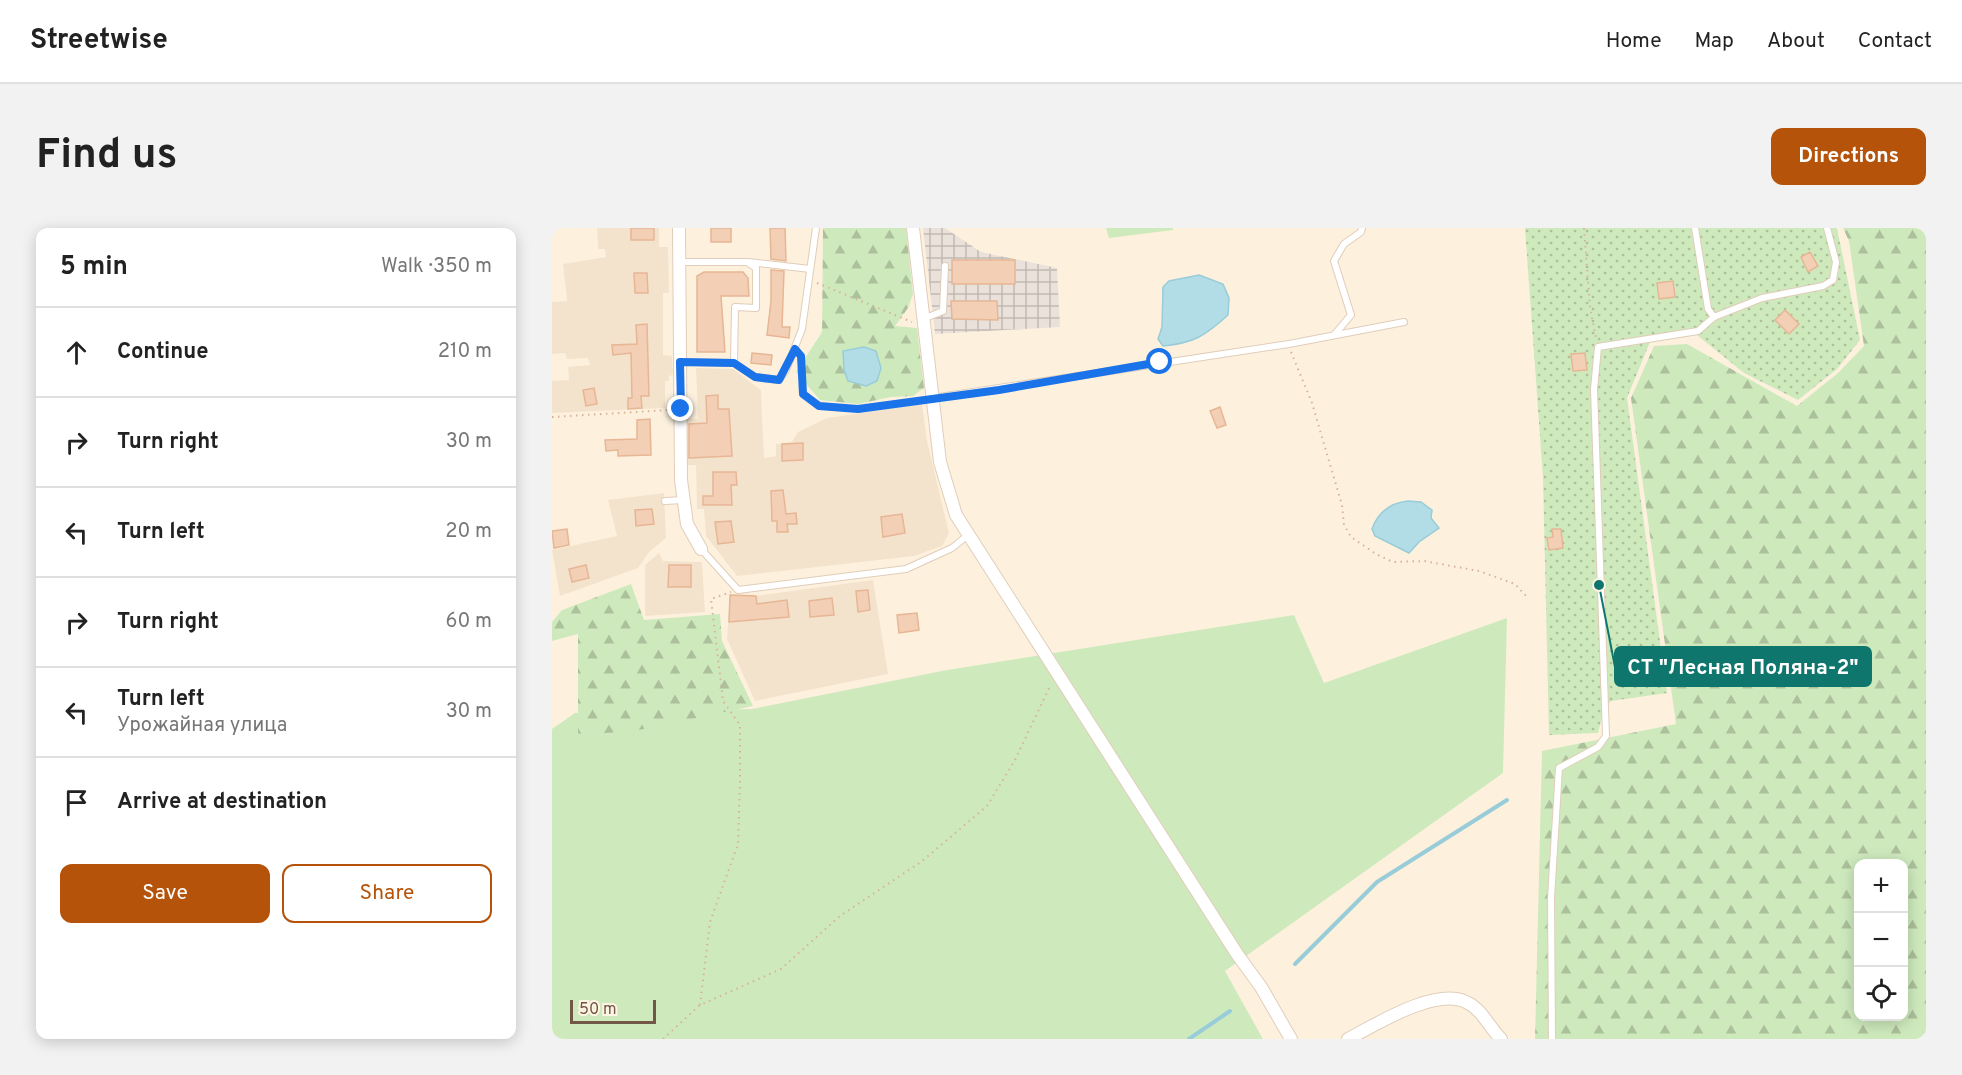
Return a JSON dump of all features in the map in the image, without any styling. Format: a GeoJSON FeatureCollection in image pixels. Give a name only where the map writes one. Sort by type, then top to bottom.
{"type":"FeatureCollection","features":[{"type":"Feature","properties":{"kind":"street"},"geometry":{"type":"LineString","coordinates":[[679,228],[683,500],[687,524],[701,549]]}},
{"type":"Feature","properties":{"kind":"street"},"geometry":{"type":"LineString","coordinates":[[913,228],[945,484],[956,515],[1237,954],[1261,987],[1291,1039]]}},
{"type":"Feature","properties":{"kind":"street"},"geometry":{"type":"LineString","coordinates":[[1348,1039],[1400,1011],[1443,998],[1465,1001],[1480,1012],[1501,1039]]}},
{"type":"Feature","properties":{"kind":"lane"},"geometry":{"type":"LineString","coordinates":[[680,362],[734,363],[755,377],[779,380],[795,349],[802,329],[816,228]]}},
{"type":"Feature","properties":{"kind":"lane"},"geometry":{"type":"LineString","coordinates":[[1335,334],[1351,315],[1334,261],[1344,244],[1361,232],[1362,228]]}},
{"type":"Feature","properties":{"kind":"lane"},"geometry":{"type":"LineString","coordinates":[[1695,228],[1708,309],[1714,317]]}},
{"type":"Feature","properties":{"kind":"lane"},"geometry":{"type":"LineString","coordinates":[[1552,1039],[1551,898],[1559,768],[1598,747],[1606,735],[1594,399],[1598,347],[1698,331],[1714,317],[1762,298],[1823,286],[1833,280],[1836,262],[1827,228]]}},
{"type":"Feature","properties":{"kind":"lane"},"geometry":{"type":"LineString","coordinates":[[679,262],[747,262],[810,269]]}},
{"type":"Feature","properties":{"kind":"lane"},"geometry":{"type":"LineString","coordinates":[[734,363],[735,307],[756,308],[756,268],[747,262]]}},
{"type":"Feature","properties":{"kind":"lane"},"geometry":{"type":"LineString","coordinates":[[923,322],[943,311],[945,266]]}},
{"type":"Feature","properties":{"kind":"lane"},"geometry":{"type":"LineString","coordinates":[[933,398],[1289,344],[1404,322]]}},
{"type":"Feature","properties":{"kind":"lane"},"geometry":{"type":"LineString","coordinates":[[665,501],[683,500]]}},
{"type":"Feature","properties":{"kind":"lane"},"geometry":{"type":"LineString","coordinates":[[701,549],[738,590],[906,569],[952,548],[968,535]]}},
{"type":"Feature","properties":{"kind":"path"},"geometry":{"type":"LineString","coordinates":[[1584,228],[1590,308],[1598,347]]}},
{"type":"Feature","properties":{"kind":"path"},"geometry":{"type":"LineString","coordinates":[[808,280],[902,319],[923,322]]}},
{"type":"Feature","properties":{"kind":"path"},"geometry":{"type":"LineString","coordinates":[[1289,344],[1295,366],[1312,404],[1342,505],[1344,525],[1352,537],[1376,554],[1393,562],[1424,561],[1479,571],[1515,584],[1528,598]]}},
{"type":"Feature","properties":{"kind":"path"},"geometry":{"type":"LineString","coordinates":[[795,349],[801,356],[803,394],[819,406],[858,409],[933,398]]}},
{"type":"Feature","properties":{"kind":"path"},"geometry":{"type":"LineString","coordinates":[[552,417],[681,409]]}},
{"type":"Feature","properties":{"kind":"path"},"geometry":{"type":"LineString","coordinates":[[700,1005],[710,922],[738,844],[740,783],[740,725],[723,701],[711,599],[738,590]]}},
{"type":"Feature","properties":{"kind":"path"},"geometry":{"type":"LineString","coordinates":[[663,1039],[700,1005],[781,969],[840,916],[921,862],[987,806],[1015,760],[1056,673]]}},
{"type":"Feature","properties":{"kind":"shaded area"},"geometry":{"type":"Polygon","coordinates":[[[597,228],[659,228],[659,247],[668,247],[669,293],[663,293],[663,355],[672,356],[673,375],[669,376],[669,381],[665,381],[665,408],[552,413],[552,381],[569,380],[568,367],[590,365],[588,358],[567,359],[565,353],[552,354],[552,302],[567,301],[563,264],[606,257],[605,249],[598,249],[597,228]]]}},
{"type":"Feature","properties":{"kind":"shaded area"},"geometry":{"type":"Polygon","coordinates":[[[923,228],[945,228],[981,252],[1057,268],[1060,327],[935,334],[923,228]]]}},
{"type":"Feature","properties":{"kind":"shaded area"},"geometry":{"type":"Polygon","coordinates":[[[696,368],[733,369],[761,390],[764,458],[776,456],[776,444],[792,442],[798,432],[827,418],[922,404],[927,441],[949,533],[942,546],[914,556],[737,576],[706,536],[704,509],[697,509],[696,465],[687,465],[687,419],[698,419],[696,368]]]}},
{"type":"Feature","properties":{"kind":"shaded area"},"geometry":{"type":"Polygon","coordinates":[[[664,493],[666,538],[649,552],[638,568],[560,596],[552,550],[617,536],[608,500],[664,493]]]}},
{"type":"Feature","properties":{"kind":"shaded area"},"geometry":{"type":"Polygon","coordinates":[[[659,553],[663,561],[702,562],[705,612],[645,616],[645,565],[659,553]]]}},
{"type":"Feature","properties":{"kind":"shaded area"},"geometry":{"type":"Polygon","coordinates":[[[873,580],[888,674],[755,701],[727,639],[730,595],[747,597],[873,580]]]}},
{"type":"Feature","properties":{"kind":"green space"},"geometry":{"type":"Polygon","coordinates":[[[823,228],[906,228],[913,294],[908,308],[895,326],[917,328],[924,388],[913,396],[891,397],[858,404],[820,400],[796,372],[822,332],[823,228]]]}},
{"type":"Feature","properties":{"kind":"green space"},"geometry":{"type":"Polygon","coordinates":[[[1106,228],[1173,228],[1173,230],[1109,238],[1106,228]]]}},
{"type":"Feature","properties":{"kind":"green space"},"geometry":{"type":"Polygon","coordinates":[[[1525,228],[1837,228],[1860,340],[1837,369],[1798,400],[1744,373],[1697,335],[1650,342],[1627,398],[1667,693],[1611,701],[1604,709],[1598,733],[1549,735],[1543,478],[1525,228]]]}},
{"type":"Feature","properties":{"kind":"green space"},"geometry":{"type":"Polygon","coordinates":[[[1843,228],[1926,228],[1926,1039],[1535,1039],[1542,751],[1676,724],[1631,398],[1654,346],[1687,344],[1797,406],[1838,373],[1864,346],[1849,241],[1843,228]]]}},
{"type":"Feature","properties":{"kind":"green space"},"geometry":{"type":"Polygon","coordinates":[[[631,584],[644,620],[720,614],[722,641],[753,706],[634,731],[578,735],[578,634],[552,641],[552,622],[562,610],[631,584]]]}},
{"type":"Feature","properties":{"kind":"green space"},"geometry":{"type":"Polygon","coordinates":[[[1294,615],[1324,683],[1507,618],[1503,773],[1225,971],[1263,1039],[552,1039],[552,729],[575,713],[752,709],[947,670],[1294,615]]]}},
{"type":"Feature","properties":{"kind":"water"},"geometry":{"type":"Polygon","coordinates":[[[1199,275],[1223,284],[1229,298],[1228,315],[1199,337],[1183,343],[1163,346],[1158,339],[1162,327],[1163,287],[1169,281],[1199,275]]]}},
{"type":"Feature","properties":{"kind":"water"},"geometry":{"type":"Polygon","coordinates":[[[864,347],[876,351],[881,368],[877,381],[866,386],[848,381],[844,370],[843,351],[864,347]]]}},
{"type":"Feature","properties":{"kind":"water"},"geometry":{"type":"Polygon","coordinates":[[[1408,501],[1421,502],[1432,510],[1431,518],[1439,528],[1419,542],[1409,553],[1375,536],[1372,529],[1386,509],[1408,501]]]}},
{"type":"Feature","properties":{"kind":"building"},"geometry":{"type":"Polygon","coordinates":[[[631,228],[654,228],[654,240],[631,240],[631,228]]]}},
{"type":"Feature","properties":{"kind":"building"},"geometry":{"type":"Polygon","coordinates":[[[711,228],[731,228],[731,242],[711,242],[711,228]]]}},
{"type":"Feature","properties":{"kind":"building"},"geometry":{"type":"Polygon","coordinates":[[[770,228],[785,228],[786,261],[771,259],[770,228]]]}},
{"type":"Feature","properties":{"kind":"building"},"geometry":{"type":"Polygon","coordinates":[[[1810,252],[1818,266],[1808,272],[1801,257],[1810,252]]]}},
{"type":"Feature","properties":{"kind":"building"},"geometry":{"type":"Polygon","coordinates":[[[952,260],[1015,260],[1015,284],[952,284],[952,260]]]}},
{"type":"Feature","properties":{"kind":"building"},"geometry":{"type":"Polygon","coordinates":[[[771,270],[784,271],[782,327],[790,327],[789,338],[767,335],[771,301],[771,270]]]}},
{"type":"Feature","properties":{"kind":"building"},"geometry":{"type":"Polygon","coordinates":[[[704,272],[743,272],[748,278],[749,296],[721,296],[725,352],[697,352],[697,276],[704,272]]]}},
{"type":"Feature","properties":{"kind":"building"},"geometry":{"type":"Polygon","coordinates":[[[634,273],[647,273],[648,293],[635,293],[634,273]]]}},
{"type":"Feature","properties":{"kind":"building"},"geometry":{"type":"Polygon","coordinates":[[[1673,281],[1675,297],[1659,299],[1657,283],[1673,281]]]}},
{"type":"Feature","properties":{"kind":"building"},"geometry":{"type":"Polygon","coordinates":[[[951,301],[997,301],[998,320],[952,319],[951,301]]]}},
{"type":"Feature","properties":{"kind":"building"},"geometry":{"type":"Polygon","coordinates":[[[1785,310],[1799,324],[1789,334],[1775,320],[1785,310]]]}},
{"type":"Feature","properties":{"kind":"building"},"geometry":{"type":"Polygon","coordinates":[[[647,324],[649,396],[641,396],[642,408],[628,409],[628,398],[632,398],[631,353],[613,355],[612,345],[637,344],[636,325],[647,324]]]}},
{"type":"Feature","properties":{"kind":"building"},"geometry":{"type":"Polygon","coordinates":[[[752,353],[772,355],[771,365],[751,363],[752,353]]]}},
{"type":"Feature","properties":{"kind":"building"},"geometry":{"type":"Polygon","coordinates":[[[1585,353],[1587,370],[1573,371],[1571,354],[1585,353]]]}},
{"type":"Feature","properties":{"kind":"building"},"geometry":{"type":"Polygon","coordinates":[[[594,388],[597,404],[586,406],[583,390],[594,388]]]}},
{"type":"Feature","properties":{"kind":"building"},"geometry":{"type":"Polygon","coordinates":[[[718,395],[718,409],[729,409],[732,456],[689,458],[689,424],[707,423],[706,396],[718,395]]]}},
{"type":"Feature","properties":{"kind":"building"},"geometry":{"type":"Polygon","coordinates":[[[1220,407],[1226,425],[1217,428],[1210,411],[1220,407]]]}},
{"type":"Feature","properties":{"kind":"building"},"geometry":{"type":"Polygon","coordinates":[[[650,419],[651,455],[618,456],[618,450],[606,451],[605,440],[637,439],[637,420],[650,419]]]}},
{"type":"Feature","properties":{"kind":"building"},"geometry":{"type":"Polygon","coordinates":[[[803,443],[803,460],[782,461],[782,444],[803,443]]]}},
{"type":"Feature","properties":{"kind":"building"},"geometry":{"type":"Polygon","coordinates":[[[713,472],[736,472],[737,485],[731,485],[732,505],[703,505],[703,496],[713,496],[713,472]]]}},
{"type":"Feature","properties":{"kind":"building"},"geometry":{"type":"Polygon","coordinates":[[[783,490],[786,514],[796,513],[797,524],[787,524],[788,532],[777,532],[777,521],[772,521],[771,491],[783,490]]]}},
{"type":"Feature","properties":{"kind":"building"},"geometry":{"type":"Polygon","coordinates":[[[652,509],[654,524],[636,526],[635,510],[652,509]]]}},
{"type":"Feature","properties":{"kind":"building"},"geometry":{"type":"Polygon","coordinates":[[[902,514],[905,533],[883,537],[881,517],[902,514]]]}},
{"type":"Feature","properties":{"kind":"building"},"geometry":{"type":"Polygon","coordinates":[[[731,521],[734,542],[718,544],[715,522],[731,521]]]}},
{"type":"Feature","properties":{"kind":"building"},"geometry":{"type":"Polygon","coordinates":[[[567,529],[569,545],[554,548],[552,531],[567,529]]]}},
{"type":"Feature","properties":{"kind":"building"},"geometry":{"type":"Polygon","coordinates":[[[1552,529],[1561,529],[1563,548],[1549,550],[1547,538],[1553,537],[1552,529]]]}},
{"type":"Feature","properties":{"kind":"building"},"geometry":{"type":"Polygon","coordinates":[[[586,565],[589,578],[572,582],[569,569],[586,565]]]}},
{"type":"Feature","properties":{"kind":"building"},"geometry":{"type":"Polygon","coordinates":[[[669,565],[691,565],[691,587],[668,587],[669,565]]]}},
{"type":"Feature","properties":{"kind":"building"},"geometry":{"type":"Polygon","coordinates":[[[868,590],[870,610],[858,612],[856,591],[868,590]]]}},
{"type":"Feature","properties":{"kind":"building"},"geometry":{"type":"Polygon","coordinates":[[[730,595],[756,596],[757,604],[787,600],[789,617],[729,622],[730,595]]]}},
{"type":"Feature","properties":{"kind":"building"},"geometry":{"type":"Polygon","coordinates":[[[832,598],[834,615],[810,617],[809,601],[832,598]]]}},
{"type":"Feature","properties":{"kind":"building"},"geometry":{"type":"Polygon","coordinates":[[[917,613],[919,630],[899,633],[897,615],[917,613]]]}},
{"type":"Feature","properties":{"kind":"waterway"},"geometry":{"type":"LineString","coordinates":[[1295,964],[1377,882],[1507,800]]}},
{"type":"Feature","properties":{"kind":"waterway"},"geometry":{"type":"LineString","coordinates":[[1189,1039],[1230,1011]]}},
{"type":"Feature","properties":{"kind":"place","name":"СТ \"Лесная Поляна-2\""},"geometry":{"type":"Point","coordinates":[1599,585]}},
{"type":"Feature","properties":{"kind":"route"},"geometry":{"type":"LineString","coordinates":[[681,409],[680,362],[734,363],[755,377],[779,380],[795,349],[801,356],[803,394],[819,406],[858,409],[999,390],[1160,362]]}}]}
